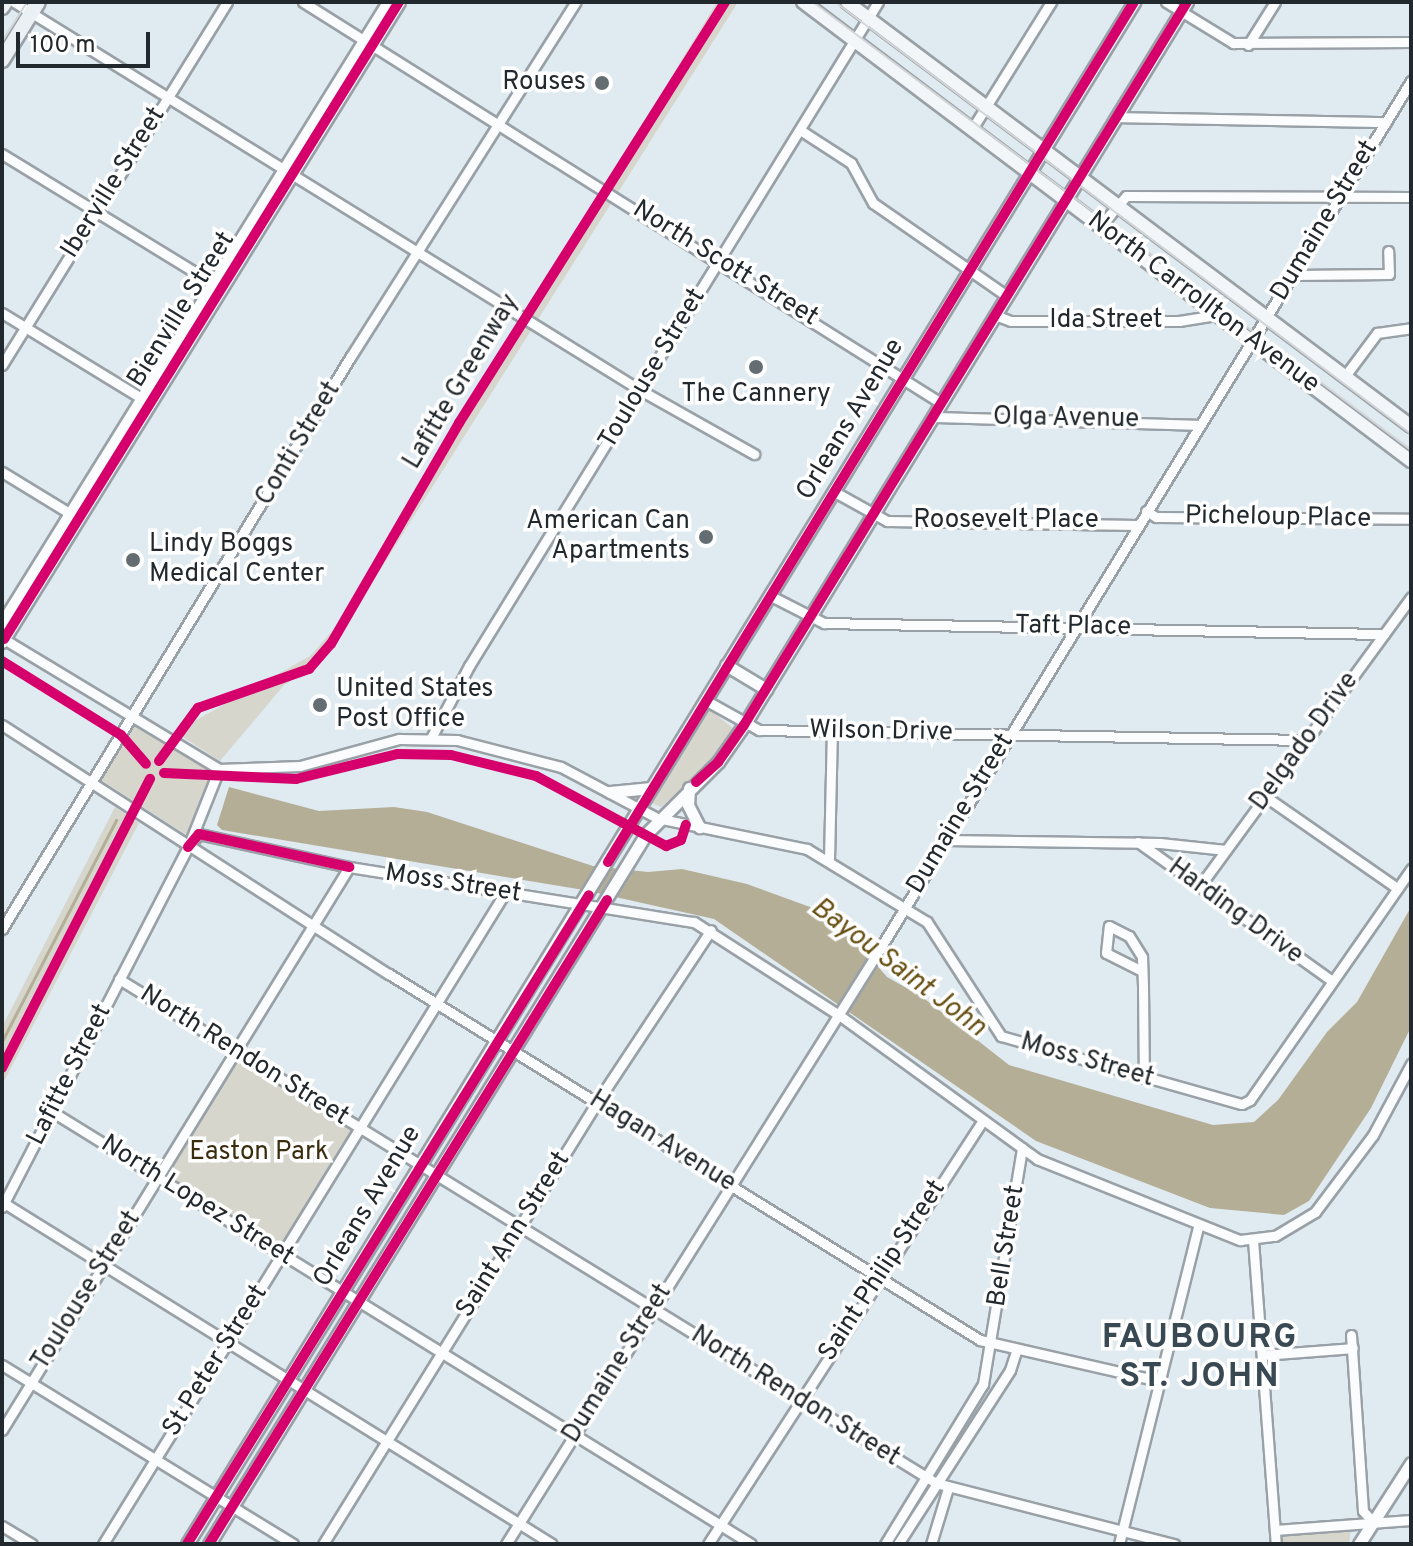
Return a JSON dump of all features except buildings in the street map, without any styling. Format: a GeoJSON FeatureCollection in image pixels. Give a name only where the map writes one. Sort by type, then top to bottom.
{"type":"FeatureCollection","features":[{"type":"Feature","properties":{"kind":"main road"},"geometry":{"type":"LineString","coordinates":[[2,7],[5,2]]}},
{"type":"Feature","properties":{"kind":"main road","name":"North Carrollton Avenue"},"geometry":{"type":"LineString","coordinates":[[803,2],[1411,461]]}},
{"type":"Feature","properties":{"kind":"main road","name":"North Carrollton Avenue"},"geometry":{"type":"LineString","coordinates":[[847,2],[1411,426]]}},
{"type":"Feature","properties":{"kind":"main road"},"geometry":{"type":"LineString","coordinates":[[2,60],[35,7]]}},
{"type":"Feature","properties":{"kind":"street"},"geometry":{"type":"LineString","coordinates":[[14,2],[35,7],[167,97],[419,254],[640,390],[754,454]]}},
{"type":"Feature","properties":{"kind":"street","name":"Iberville Street"},"geometry":{"type":"LineString","coordinates":[[2,365],[227,2]]}},
{"type":"Feature","properties":{"kind":"street","name":"North Scott Street"},"geometry":{"type":"LineString","coordinates":[[303,2],[719,260],[941,403]]}},
{"type":"Feature","properties":{"kind":"street","name":"Bienville Street"},"geometry":{"type":"LineString","coordinates":[[368,44],[388,2]]}},
{"type":"Feature","properties":{"kind":"street","name":"Bienville Street"},"geometry":{"type":"LineString","coordinates":[[3,640],[145,401],[368,44],[399,2]]}},
{"type":"Feature","properties":{"kind":"street","name":"Conti Street"},"geometry":{"type":"LineString","coordinates":[[2,929],[576,2]]}},
{"type":"Feature","properties":{"kind":"street","name":"Toulouse Street"},"geometry":{"type":"LineString","coordinates":[[431,738],[469,666],[878,2]]}},
{"type":"Feature","properties":{"kind":"street"},"geometry":{"type":"LineString","coordinates":[[972,129],[1051,2]]}},
{"type":"Feature","properties":{"kind":"street","name":"Orleans Avenue"},"geometry":{"type":"LineString","coordinates":[[187,1544],[495,1040],[586,900],[638,809],[1134,2]]}},
{"type":"Feature","properties":{"kind":"street"},"geometry":{"type":"LineString","coordinates":[[1166,2],[1184,7],[1233,43],[1411,42]]}},
{"type":"Feature","properties":{"kind":"street"},"geometry":{"type":"LineString","coordinates":[[1248,45],[1275,2]]}},
{"type":"Feature","properties":{"kind":"street","name":"Orleans Avenue"},"geometry":{"type":"LineString","coordinates":[[209,1544],[657,818],[718,762],[744,725],[1184,7]]}},
{"type":"Feature","properties":{"kind":"street","name":"Dumaine Street"},"geometry":{"type":"LineString","coordinates":[[506,1544],[876,955],[1411,81]]}},
{"type":"Feature","properties":{"kind":"street"},"geometry":{"type":"LineString","coordinates":[[1116,117],[1386,122]]}},
{"type":"Feature","properties":{"kind":"street"},"geometry":{"type":"LineString","coordinates":[[800,130],[851,163],[873,203],[967,273],[1007,296]]}},
{"type":"Feature","properties":{"kind":"street"},"geometry":{"type":"LineString","coordinates":[[2,154],[217,286]]}},
{"type":"Feature","properties":{"kind":"street"},"geometry":{"type":"LineString","coordinates":[[1101,225],[1126,196],[1411,197]]}},
{"type":"Feature","properties":{"kind":"street"},"geometry":{"type":"LineString","coordinates":[[1294,275],[1389,274],[1388,251]]}},
{"type":"Feature","properties":{"kind":"street"},"geometry":{"type":"LineString","coordinates":[[2,313],[145,401]]}},
{"type":"Feature","properties":{"kind":"street","name":"Ida Street"},"geometry":{"type":"LineString","coordinates":[[995,315],[1011,321],[1179,321],[1218,315]]}},
{"type":"Feature","properties":{"kind":"street"},"geometry":{"type":"LineString","coordinates":[[1345,376],[1377,333],[1411,328]]}},
{"type":"Feature","properties":{"kind":"street","name":"Olga Avenue"},"geometry":{"type":"LineString","coordinates":[[932,417],[1198,425]]}},
{"type":"Feature","properties":{"kind":"street"},"geometry":{"type":"LineString","coordinates":[[2,472],[74,516]]}},
{"type":"Feature","properties":{"kind":"street","name":"Roosevelt Place"},"geometry":{"type":"LineString","coordinates":[[833,491],[872,516],[887,521],[1137,525]]}},
{"type":"Feature","properties":{"kind":"street","name":"Picheloup Place"},"geometry":{"type":"LineString","coordinates":[[1146,511],[1156,517],[1411,519]]}},
{"type":"Feature","properties":{"kind":"street","name":"Bienville Street"},"geometry":{"type":"LineString","coordinates":[[2,623],[74,516]]}},
{"type":"Feature","properties":{"kind":"street","name":"Taft Place"},"geometry":{"type":"LineString","coordinates":[[769,595],[824,623],[1384,634]]}},
{"type":"Feature","properties":{"kind":"street","name":"Delgado Drive"},"geometry":{"type":"LineString","coordinates":[[1199,887],[1411,597]]}},
{"type":"Feature","properties":{"kind":"street"},"geometry":{"type":"LineString","coordinates":[[3,640],[219,769]]}},
{"type":"Feature","properties":{"kind":"street"},"geometry":{"type":"LineString","coordinates":[[726,665],[766,689]]}},
{"type":"Feature","properties":{"kind":"street","name":"Wilson Drive"},"geometry":{"type":"LineString","coordinates":[[705,700],[744,725],[759,730],[1306,740]]}},
{"type":"Feature","properties":{"kind":"street","name":"Hagan Avenue"},"geometry":{"type":"LineString","coordinates":[[2,725],[439,1006],[991,1345],[1159,1381]]}},
{"type":"Feature","properties":{"kind":"street"},"geometry":{"type":"LineString","coordinates":[[829,860],[832,731]]}},
{"type":"Feature","properties":{"kind":"street","name":"Moss Street"},"geometry":{"type":"LineString","coordinates":[[219,769],[300,766],[371,743],[431,738],[525,754],[610,792],[657,818],[770,839],[829,860],[927,922],[1001,1036],[1144,1078],[1247,1103],[1411,869]]}},
{"type":"Feature","properties":{"kind":"street","name":"Lafitte Street"},"geometry":{"type":"LineString","coordinates":[[3,1205],[188,847],[219,769]]}},
{"type":"Feature","properties":{"kind":"street"},"geometry":{"type":"LineString","coordinates":[[610,792],[651,788]]}},
{"type":"Feature","properties":{"kind":"street"},"geometry":{"type":"LineString","coordinates":[[689,788],[690,813],[699,827]]}},
{"type":"Feature","properties":{"kind":"street"},"geometry":{"type":"LineString","coordinates":[[1266,797],[1397,888]]}},
{"type":"Feature","properties":{"kind":"street","name":"Moss Street"},"geometry":{"type":"LineString","coordinates":[[188,847],[199,834],[349,867],[586,900],[686,920],[711,930],[841,1011],[983,1120],[1060,1171],[1198,1227],[1253,1240],[1290,1230],[1315,1212],[1373,1135],[1411,1064]]}},
{"type":"Feature","properties":{"kind":"street","name":"Harding Drive"},"geometry":{"type":"LineString","coordinates":[[945,840],[1138,842],[1226,850]]}},
{"type":"Feature","properties":{"kind":"street","name":"Harding Drive"},"geometry":{"type":"LineString","coordinates":[[1138,842],[1332,981]]}},
{"type":"Feature","properties":{"kind":"street","name":"Toulouse Street"},"geometry":{"type":"LineString","coordinates":[[2,1430],[349,867]]}},
{"type":"Feature","properties":{"kind":"street","name":"St Peter Street"},"geometry":{"type":"LineString","coordinates":[[103,1544],[439,1006],[506,891]]}},
{"type":"Feature","properties":{"kind":"street"},"geometry":{"type":"LineString","coordinates":[[2,904],[13,911]]}},
{"type":"Feature","properties":{"kind":"street"},"geometry":{"type":"LineString","coordinates":[[1142,971],[1106,953],[1109,926],[1116,926],[1137,946],[1142,971],[1144,1078]]}},
{"type":"Feature","properties":{"kind":"street","name":"Saint Ann Street"},"geometry":{"type":"LineString","coordinates":[[323,1544],[597,1102],[711,930]]}},
{"type":"Feature","properties":{"kind":"street","name":"North Rendon Street"},"geometry":{"type":"LineString","coordinates":[[119,979],[932,1480],[948,1488],[1174,1544]]}},
{"type":"Feature","properties":{"kind":"street","name":"North Lopez Street"},"geometry":{"type":"LineString","coordinates":[[51,1111],[751,1544]]}},
{"type":"Feature","properties":{"kind":"street","name":"Saint Philip Street"},"geometry":{"type":"LineString","coordinates":[[708,1544],[879,1275],[983,1120]]}},
{"type":"Feature","properties":{"kind":"street","name":"Bell Street"},"geometry":{"type":"LineString","coordinates":[[932,1480],[976,1398],[991,1345],[1022,1148]]}},
{"type":"Feature","properties":{"kind":"street"},"geometry":{"type":"LineString","coordinates":[[3,1205],[552,1544]]}},
{"type":"Feature","properties":{"kind":"street"},"geometry":{"type":"LineString","coordinates":[[1119,1544],[1198,1227]]}},
{"type":"Feature","properties":{"kind":"street"},"geometry":{"type":"LineString","coordinates":[[1253,1240],[1276,1544]]}},
{"type":"Feature","properties":{"kind":"street"},"geometry":{"type":"LineString","coordinates":[[1351,1335],[1363,1511],[1378,1523]]}},
{"type":"Feature","properties":{"kind":"street"},"geometry":{"type":"LineString","coordinates":[[1264,1355],[1353,1348]]}},
{"type":"Feature","properties":{"kind":"street"},"geometry":{"type":"LineString","coordinates":[[885,1544],[1010,1370],[1016,1352]]}},
{"type":"Feature","properties":{"kind":"street"},"geometry":{"type":"LineString","coordinates":[[2,1365],[293,1544]]}},
{"type":"Feature","properties":{"kind":"street"},"geometry":{"type":"LineString","coordinates":[[1368,1544],[1411,1463]]}},
{"type":"Feature","properties":{"kind":"street"},"geometry":{"type":"LineString","coordinates":[[1359,1544],[1411,1478]]}},
{"type":"Feature","properties":{"kind":"street"},"geometry":{"type":"LineString","coordinates":[[898,1544],[932,1480]]}},
{"type":"Feature","properties":{"kind":"street"},"geometry":{"type":"LineString","coordinates":[[931,1544],[948,1488]]}},
{"type":"Feature","properties":{"kind":"street"},"geometry":{"type":"LineString","coordinates":[[1275,1530],[1411,1520]]}},
{"type":"Feature","properties":{"kind":"street"},"geometry":{"type":"LineString","coordinates":[[2,1526],[32,1544]]}},
{"type":"Feature","properties":{"kind":"green space"},"geometry":{"type":"Polygon","coordinates":[[[717,2],[738,2],[334,643],[314,666],[284,685],[220,761],[175,732],[310,656],[335,628],[717,2]]]}},
{"type":"Feature","properties":{"kind":"green space"},"geometry":{"type":"Polygon","coordinates":[[[709,709],[734,729],[713,761],[661,807],[649,802],[709,709]]]}},
{"type":"Feature","properties":{"kind":"green space"},"geometry":{"type":"Polygon","coordinates":[[[134,726],[211,772],[188,836],[101,780],[134,726]]]}},
{"type":"Feature","properties":{"kind":"green space"},"geometry":{"type":"Polygon","coordinates":[[[115,807],[139,823],[2,1085],[2,1027],[115,807]]]}},
{"type":"Feature","properties":{"kind":"green space","name":"Easton Park"},"geometry":{"type":"Polygon","coordinates":[[[235,1051],[360,1129],[282,1255],[158,1177],[235,1051]]]}},
{"type":"Feature","properties":{"kind":"green space"},"geometry":{"type":"Polygon","coordinates":[[[1351,1529],[1349,1544],[1282,1544],[1281,1534],[1351,1529]]]}},
{"type":"Feature","properties":{"kind":"shaded area"},"geometry":{"type":"Polygon","coordinates":[[[229,787],[319,811],[394,807],[427,812],[593,866],[648,872],[682,869],[747,884],[810,907],[847,931],[887,977],[921,996],[1009,1065],[1213,1125],[1254,1122],[1278,1100],[1327,1032],[1357,1002],[1411,907],[1411,1027],[1371,1108],[1309,1201],[1284,1215],[1210,1208],[1036,1141],[714,919],[584,890],[222,830],[217,825],[229,787]]]}},
{"type":"Feature","properties":{"kind":"waterway"},"geometry":{"type":"LineString","coordinates":[[2,1041],[116,820]]}},
{"type":"Feature","properties":{"kind":"tram line"},"geometry":{"type":"LineString","coordinates":[[2,42],[27,2]]}},
{"type":"Feature","properties":{"kind":"tram line"},"geometry":{"type":"LineString","coordinates":[[813,2],[1411,450]]}},
{"type":"Feature","properties":{"kind":"tram line"},"geometry":{"type":"LineString","coordinates":[[835,2],[1411,434]]}},
{"type":"Feature","properties":{"kind":"cycle path"},"geometry":{"type":"LineString","coordinates":[[4,639],[399,2]]}},
{"type":"Feature","properties":{"kind":"cycle path","name":"Lafitte Greenway"},"geometry":{"type":"LineString","coordinates":[[159,761],[198,708],[309,669],[331,644],[459,423],[725,2]]}},
{"type":"Feature","properties":{"kind":"cycle path"},"geometry":{"type":"LineString","coordinates":[[608,862],[1134,2]]}},
{"type":"Feature","properties":{"kind":"cycle path"},"geometry":{"type":"LineString","coordinates":[[696,782],[718,762],[744,725],[1187,2]]}},
{"type":"Feature","properties":{"kind":"cycle path"},"geometry":{"type":"LineString","coordinates":[[2,661],[121,735],[146,764]]}},
{"type":"Feature","properties":{"kind":"cycle path"},"geometry":{"type":"LineString","coordinates":[[164,773],[296,779],[398,754],[451,755],[536,776],[666,846],[681,840],[686,825]]}},
{"type":"Feature","properties":{"kind":"cycle path"},"geometry":{"type":"LineString","coordinates":[[2,1068],[150,779]]}},
{"type":"Feature","properties":{"kind":"cycle path"},"geometry":{"type":"LineString","coordinates":[[188,847],[199,834],[349,867]]}},
{"type":"Feature","properties":{"kind":"cycle path"},"geometry":{"type":"LineString","coordinates":[[187,1544],[589,895]]}},
{"type":"Feature","properties":{"kind":"cycle path"},"geometry":{"type":"LineString","coordinates":[[209,1544],[607,900]]}},
{"type":"Feature","properties":{"kind":"place","name":"Rouses"},"geometry":{"type":"Point","coordinates":[602,83]}},
{"type":"Feature","properties":{"kind":"place","name":"The Cannery"},"geometry":{"type":"Point","coordinates":[756,367]}},
{"type":"Feature","properties":{"kind":"place","name":"American Can Apartments"},"geometry":{"type":"Point","coordinates":[706,537]}},
{"type":"Feature","properties":{"kind":"place","name":"Lindy Boggs Medical Center"},"geometry":{"type":"Point","coordinates":[133,560]}},
{"type":"Feature","properties":{"kind":"place","name":"United States Post Office"},"geometry":{"type":"Point","coordinates":[320,705]}},
{"type":"Feature","properties":{"kind":"district","name":"FAUBOURG ST. JOHN"},"geometry":{"type":"Point","coordinates":[1200,1358]}},
{"type":"Feature","properties":{"kind":"water label","name":"Bayou Saint John"},"geometry":{"type":"Point","coordinates":[898,968]}}]}
